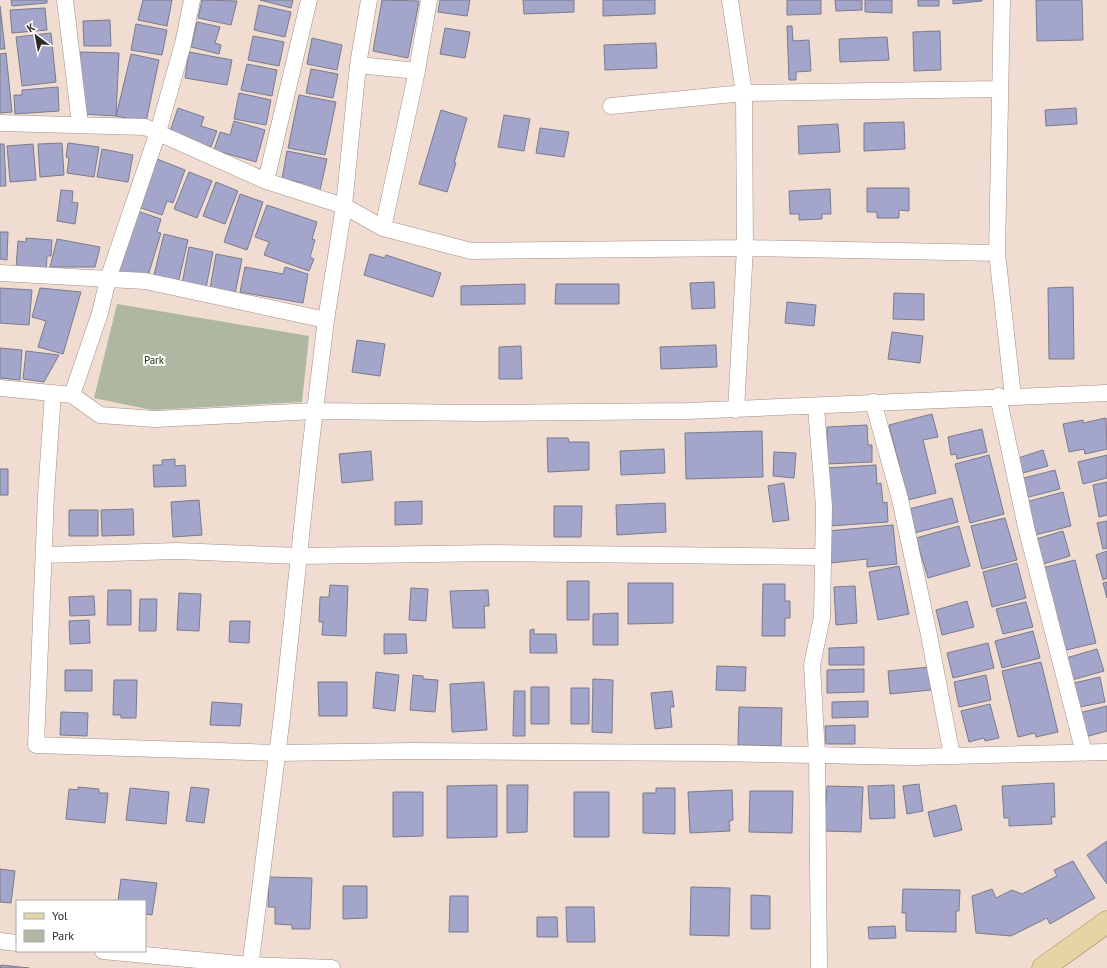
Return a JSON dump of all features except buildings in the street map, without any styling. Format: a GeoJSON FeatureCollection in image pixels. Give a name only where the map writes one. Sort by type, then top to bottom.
{"type":"FeatureCollection","features":[{"type":"Feature","properties":{"kind":"main road"},"geometry":{"type":"LineString","coordinates":[[1043,968],[1107,922]]}},
{"type":"Feature","properties":{"kind":"street"},"geometry":{"type":"LineString","coordinates":[[65,0],[80,124]]}},
{"type":"Feature","properties":{"kind":"street"},"geometry":{"type":"LineString","coordinates":[[72,395],[100,313],[108,280],[158,132],[183,44],[192,0]]}},
{"type":"Feature","properties":{"kind":"street"},"geometry":{"type":"LineString","coordinates":[[266,181],[309,0]]}},
{"type":"Feature","properties":{"kind":"street"},"geometry":{"type":"LineString","coordinates":[[250,966],[277,753],[326,320],[344,206],[358,65],[369,0]]}},
{"type":"Feature","properties":{"kind":"street"},"geometry":{"type":"LineString","coordinates":[[382,228],[417,71],[429,0]]}},
{"type":"Feature","properties":{"kind":"street"},"geometry":{"type":"LineString","coordinates":[[730,0],[744,93],[745,248],[736,410]]}},
{"type":"Feature","properties":{"kind":"street"},"geometry":{"type":"LineString","coordinates":[[1002,0],[999,90],[997,253],[1006,396],[1026,527],[1084,753]]}},
{"type":"Feature","properties":{"kind":"street"},"geometry":{"type":"LineString","coordinates":[[358,65],[417,71]]}},
{"type":"Feature","properties":{"kind":"street"},"geometry":{"type":"LineString","coordinates":[[610,106],[744,93],[999,90]]}},
{"type":"Feature","properties":{"kind":"street"},"geometry":{"type":"LineString","coordinates":[[0,123],[80,124],[145,127],[266,181],[344,206],[382,228],[471,251],[745,248],[997,253]]}},
{"type":"Feature","properties":{"kind":"street"},"geometry":{"type":"LineString","coordinates":[[0,273],[145,281],[326,320]]}},
{"type":"Feature","properties":{"kind":"street"},"geometry":{"type":"LineString","coordinates":[[0,388],[72,395],[100,415],[155,419],[316,411],[487,413],[736,410],[816,407],[873,402],[1107,393]]}},
{"type":"Feature","properties":{"kind":"street"},"geometry":{"type":"LineString","coordinates":[[53,393],[36,745],[277,753],[419,751],[952,756],[1107,752]]}},
{"type":"Feature","properties":{"kind":"street"},"geometry":{"type":"LineString","coordinates":[[873,402],[901,506],[929,636],[952,756]]}},
{"type":"Feature","properties":{"kind":"street"},"geometry":{"type":"LineString","coordinates":[[816,407],[824,507],[822,618],[812,665],[817,755],[819,968]]}},
{"type":"Feature","properties":{"kind":"street"},"geometry":{"type":"LineString","coordinates":[[44,555],[177,551],[299,556],[504,553],[823,556]]}},
{"type":"Feature","properties":{"kind":"street"},"geometry":{"type":"LineString","coordinates":[[0,941],[16,943]]}},
{"type":"Feature","properties":{"kind":"street"},"geometry":{"type":"LineString","coordinates":[[113,952],[250,966],[332,968]]}},
{"type":"Feature","properties":{"kind":"green space","name":"Park"},"geometry":{"type":"Polygon","coordinates":[[[117,304],[309,336],[302,402],[152,410],[94,398],[117,304]]]}}]}
